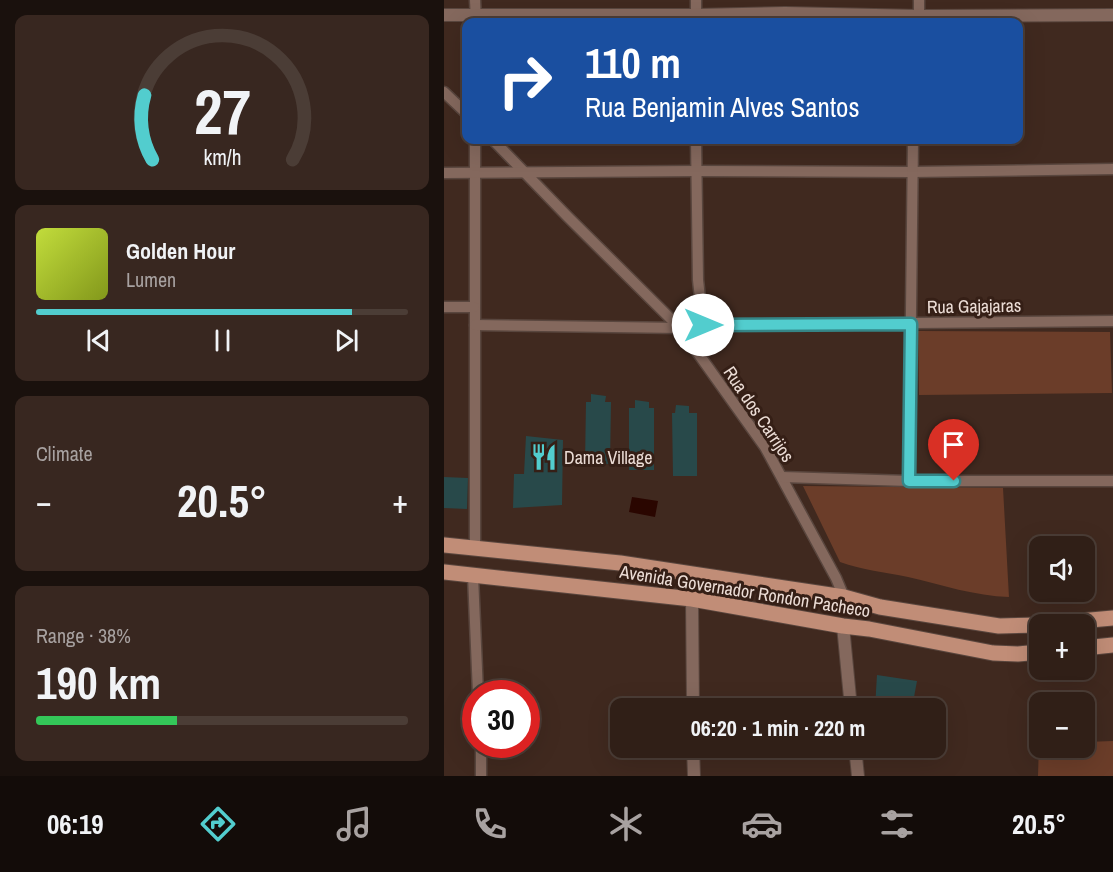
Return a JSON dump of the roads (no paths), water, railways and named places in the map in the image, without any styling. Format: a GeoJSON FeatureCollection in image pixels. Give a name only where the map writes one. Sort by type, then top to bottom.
{"type":"FeatureCollection","features":[{"type":"Feature","properties":{"kind":"main road","name":"Avenida Governador Rondon Pacheco"},"geometry":{"type":"LineString","coordinates":[[444,545],[620,563],[844,597],[880,607],[999,626],[1029,625]]}},
{"type":"Feature","properties":{"kind":"main road","name":"Avenida Governador Rondon Pacheco"},"geometry":{"type":"LineString","coordinates":[[444,572],[692,599],[993,653],[1029,652]]}},
{"type":"Feature","properties":{"kind":"main road"},"geometry":{"type":"LineString","coordinates":[[1095,620],[1113,618]]}},
{"type":"Feature","properties":{"kind":"main road"},"geometry":{"type":"LineString","coordinates":[[1095,647],[1113,645]]}},
{"type":"Feature","properties":{"kind":"street"},"geometry":{"type":"LineString","coordinates":[[475,0],[476,18]]}},
{"type":"Feature","properties":{"kind":"street"},"geometry":{"type":"LineString","coordinates":[[696,0],[696,18]]}},
{"type":"Feature","properties":{"kind":"street"},"geometry":{"type":"LineString","coordinates":[[919,0],[919,18]]}},
{"type":"Feature","properties":{"kind":"street"},"geometry":{"type":"LineString","coordinates":[[713,18],[797,13],[899,18]]}},
{"type":"Feature","properties":{"kind":"street"},"geometry":{"type":"LineString","coordinates":[[444,15],[468,18]]}},
{"type":"Feature","properties":{"kind":"street"},"geometry":{"type":"LineString","coordinates":[[968,18],[1113,15]]}},
{"type":"Feature","properties":{"kind":"street"},"geometry":{"type":"LineString","coordinates":[[444,92],[462,109]]}},
{"type":"Feature","properties":{"kind":"street"},"geometry":{"type":"LineString","coordinates":[[475,144],[475,549]]}},
{"type":"Feature","properties":{"kind":"street","name":"Rua dos Carrijos"},"geometry":{"type":"LineString","coordinates":[[498,144],[680,328],[765,447],[844,597]]}},
{"type":"Feature","properties":{"kind":"street"},"geometry":{"type":"LineString","coordinates":[[696,144],[698,280],[703,325]]}},
{"type":"Feature","properties":{"kind":"street"},"geometry":{"type":"LineString","coordinates":[[909,481],[913,144]]}},
{"type":"Feature","properties":{"kind":"street"},"geometry":{"type":"LineString","coordinates":[[444,173],[1113,169]]}},
{"type":"Feature","properties":{"kind":"street"},"geometry":{"type":"LineString","coordinates":[[444,307],[474,307]]}},
{"type":"Feature","properties":{"kind":"street","name":"Rua Gajajaras"},"geometry":{"type":"LineString","coordinates":[[475,325],[680,328],[703,325],[1113,321]]}},
{"type":"Feature","properties":{"kind":"street"},"geometry":{"type":"LineString","coordinates":[[782,477],[909,481],[1113,481]]}},
{"type":"Feature","properties":{"kind":"street"},"geometry":{"type":"LineString","coordinates":[[472,576],[477,680]]}},
{"type":"Feature","properties":{"kind":"street"},"geometry":{"type":"LineString","coordinates":[[692,599],[693,698]]}},
{"type":"Feature","properties":{"kind":"street"},"geometry":{"type":"LineString","coordinates":[[843,626],[850,698]]}},
{"type":"Feature","properties":{"kind":"street"},"geometry":{"type":"LineString","coordinates":[[481,758],[481,776]]}},
{"type":"Feature","properties":{"kind":"street"},"geometry":{"type":"LineString","coordinates":[[693,758],[694,776]]}},
{"type":"Feature","properties":{"kind":"street"},"geometry":{"type":"LineString","coordinates":[[856,758],[858,776]]}},
{"type":"Feature","properties":{"kind":"place","name":"Dama Village"},"geometry":{"type":"Point","coordinates":[544,457]}}]}
